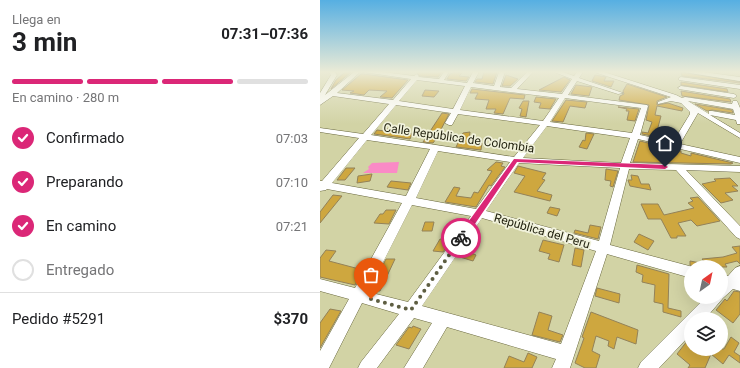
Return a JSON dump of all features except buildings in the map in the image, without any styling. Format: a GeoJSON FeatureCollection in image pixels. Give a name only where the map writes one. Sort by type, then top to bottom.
{"type":"FeatureCollection","features":[{"type":"Feature","properties":{"kind":"street"},"geometry":{"type":"LineString","coordinates":[[323,99],[327,89]]}},
{"type":"Feature","properties":{"kind":"street"},"geometry":{"type":"LineString","coordinates":[[323,99],[336,89]]}},
{"type":"Feature","properties":{"kind":"street"},"geometry":{"type":"LineString","coordinates":[[322,186],[405,89]]}},
{"type":"Feature","properties":{"kind":"street"},"geometry":{"type":"LineString","coordinates":[[449,123],[466,89]]}},
{"type":"Feature","properties":{"kind":"street"},"geometry":{"type":"LineString","coordinates":[[505,89],[645,106],[625,166],[603,248],[561,368]]}},
{"type":"Feature","properties":{"kind":"street"},"geometry":{"type":"LineString","coordinates":[[367,368],[411,310],[478,213],[569,89]]}},
{"type":"Feature","properties":{"kind":"street"},"geometry":{"type":"LineString","coordinates":[[609,89],[620,94]]}},
{"type":"Feature","properties":{"kind":"street"},"geometry":{"type":"LineString","coordinates":[[616,103],[622,89]]}},
{"type":"Feature","properties":{"kind":"street"},"geometry":{"type":"LineString","coordinates":[[648,89],[684,101],[736,107]]}},
{"type":"Feature","properties":{"kind":"street"},"geometry":{"type":"LineString","coordinates":[[672,98],[674,89]]}},
{"type":"Feature","properties":{"kind":"street"},"geometry":{"type":"LineString","coordinates":[[689,89],[734,96]]}},
{"type":"Feature","properties":{"kind":"street"},"geometry":{"type":"LineString","coordinates":[[712,113],[739,120],[732,89]]}},
{"type":"Feature","properties":{"kind":"street"},"geometry":{"type":"LineString","coordinates":[[660,103],[672,98]]}},
{"type":"Feature","properties":{"kind":"street"},"geometry":{"type":"LineString","coordinates":[[323,99],[392,104],[635,136],[740,160]]}},
{"type":"Feature","properties":{"kind":"street"},"geometry":{"type":"LineString","coordinates":[[684,101],[740,136]]}},
{"type":"Feature","properties":{"kind":"street"},"geometry":{"type":"LineString","coordinates":[[676,145],[694,114],[694,111],[684,101]]}},
{"type":"Feature","properties":{"kind":"street","name":"Calle República de Colombia"},"geometry":{"type":"LineString","coordinates":[[320,130],[516,160],[625,166],[740,169]]}},
{"type":"Feature","properties":{"kind":"street"},"geometry":{"type":"LineString","coordinates":[[320,368],[357,295],[410,200],[435,147]]}},
{"type":"Feature","properties":{"kind":"street"},"geometry":{"type":"LineString","coordinates":[[678,168],[740,234]]}},
{"type":"Feature","properties":{"kind":"street","name":"República del Peru"},"geometry":{"type":"LineString","coordinates":[[322,186],[410,200],[478,213],[684,270]]}},
{"type":"Feature","properties":{"kind":"street"},"geometry":{"type":"LineString","coordinates":[[728,285],[740,272]]}},
{"type":"Feature","properties":{"kind":"street"},"geometry":{"type":"LineString","coordinates":[[320,285],[565,353]]}},
{"type":"Feature","properties":{"kind":"street"},"geometry":{"type":"LineString","coordinates":[[702,312],[709,304]]}},
{"type":"Feature","properties":{"kind":"street"},"geometry":{"type":"LineString","coordinates":[[413,368],[442,319]]}},
{"type":"Feature","properties":{"kind":"street"},"geometry":{"type":"LineString","coordinates":[[650,367],[684,331]]}},
{"type":"Feature","properties":{"kind":"shaded area"},"geometry":{"type":"Polygon","coordinates":[[[399,162],[397,173],[363,173],[369,169],[368,167],[372,163],[399,162]]]}},
{"type":"Feature","properties":{"kind":"way so far"},"geometry":{"type":"LineString","coordinates":[[371,299],[411,310],[461,238]]}},
{"type":"Feature","properties":{"kind":"route"},"geometry":{"type":"LineString","coordinates":[[461,238],[516,160],[665,167]]}}]}
